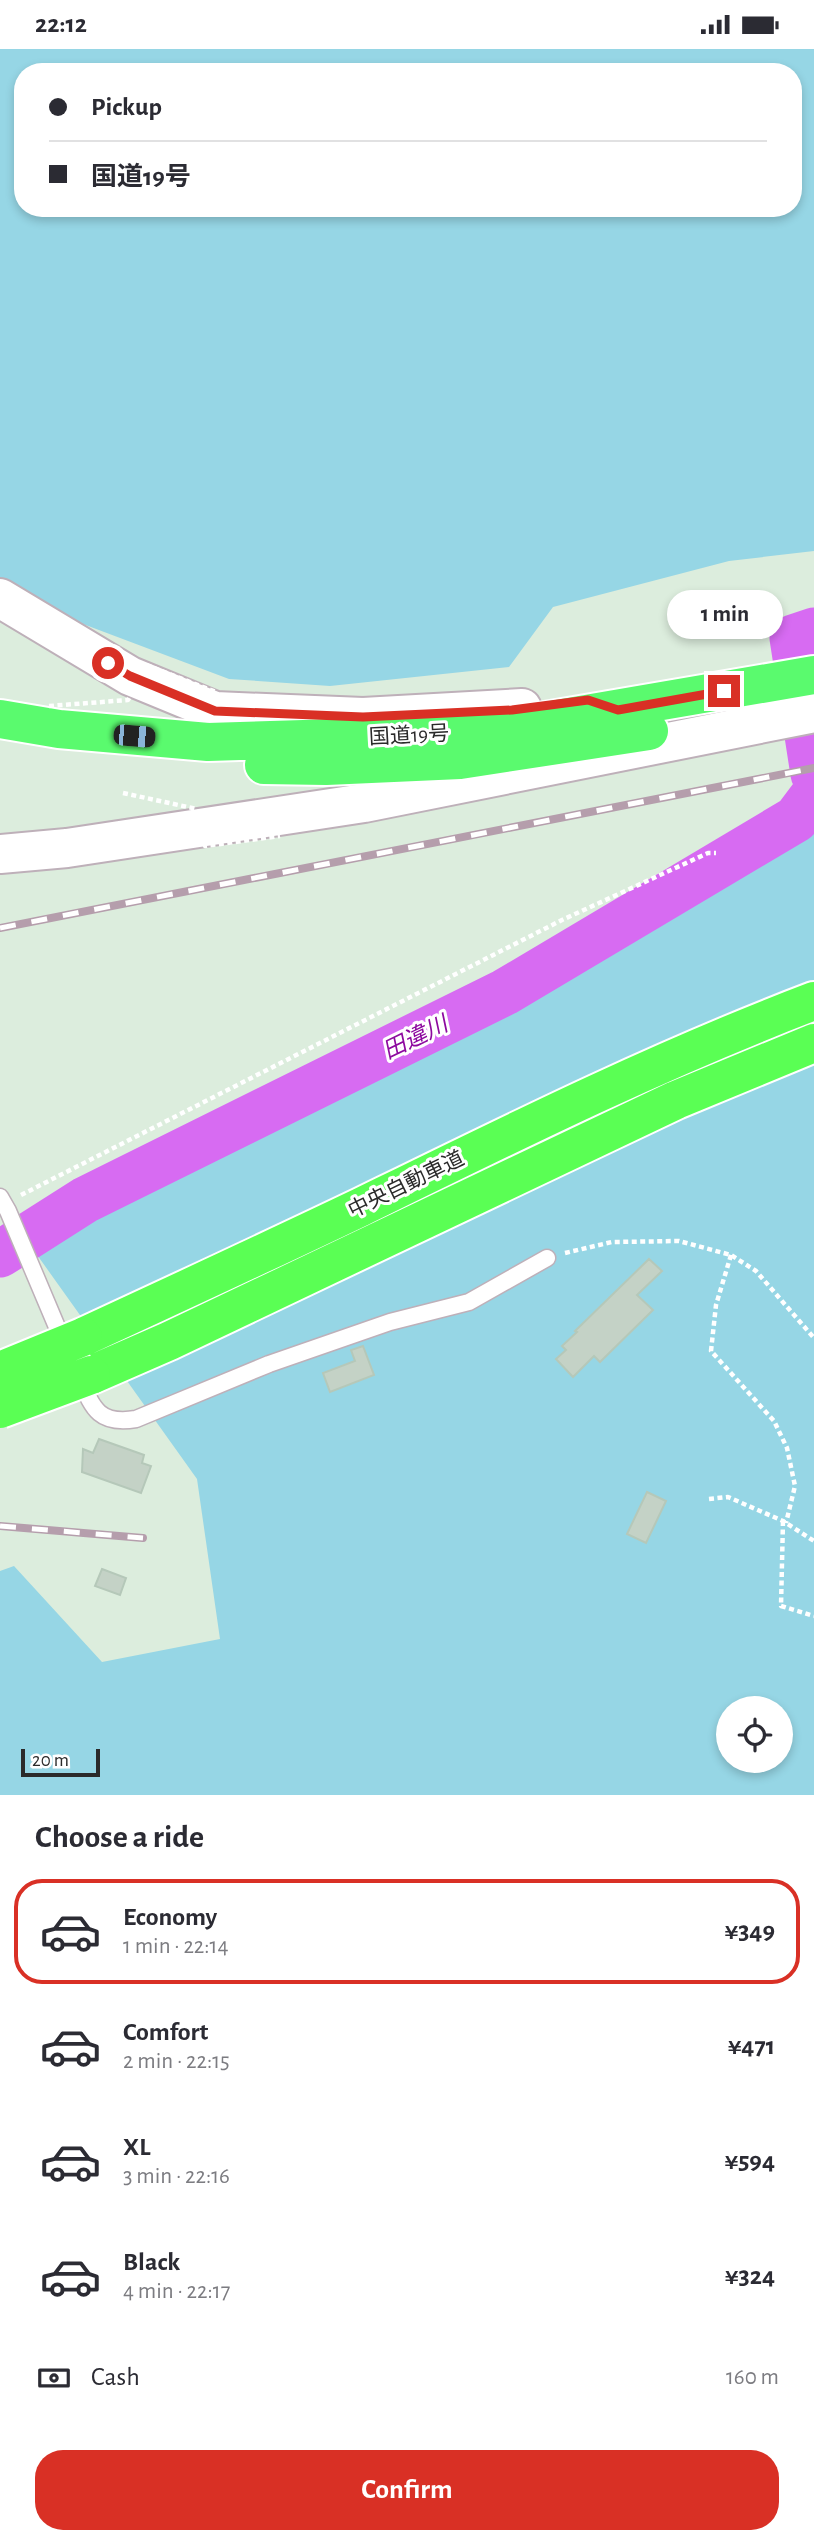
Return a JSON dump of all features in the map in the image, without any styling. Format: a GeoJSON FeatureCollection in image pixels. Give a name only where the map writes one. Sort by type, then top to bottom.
{"type":"FeatureCollection","features":[{"type":"Feature","properties":{"kind":"highway","name":"国道19号"},"geometry":{"type":"LineString","coordinates":[[0,745],[198,765],[327,766],[460,760],[594,741],[794,704],[814,675]]}},
{"type":"Feature","properties":{"kind":"highway","name":"国道19号"},"geometry":{"type":"LineString","coordinates":[[0,719],[59,729],[208,742],[435,735],[618,710],[794,704]]}},
{"type":"Feature","properties":{"kind":"highway","name":"中央自動車道"},"geometry":{"type":"LineString","coordinates":[[0,1371],[83,1337],[345,1214],[554,1111],[814,1001]]}},
{"type":"Feature","properties":{"kind":"highway","name":"中央自動車道"},"geometry":{"type":"LineString","coordinates":[[0,1409],[169,1341],[663,1106],[814,1043]]}},
{"type":"Feature","properties":{"kind":"street"},"geometry":{"type":"LineString","coordinates":[[0,598],[130,676],[215,711],[363,717],[512,710],[588,700],[618,710]]}},
{"type":"Feature","properties":{"kind":"street"},"geometry":{"type":"LineString","coordinates":[[0,854],[67,848],[364,803],[794,704]]}},
{"type":"Feature","properties":{"kind":"lane"},"geometry":{"type":"LineString","coordinates":[[4,1204],[93,1408],[106,1418],[119,1422],[136,1419],[293,1356],[390,1322],[469,1301],[547,1258]]}},
{"type":"Feature","properties":{"kind":"path"},"geometry":{"type":"LineString","coordinates":[[49,706],[128,700],[146,665],[216,692]]}},
{"type":"Feature","properties":{"kind":"path"},"geometry":{"type":"LineString","coordinates":[[123,793],[197,809],[205,846],[280,836]]}},
{"type":"Feature","properties":{"kind":"path"},"geometry":{"type":"LineString","coordinates":[[4,1204],[562,921],[708,853],[716,853]]}},
{"type":"Feature","properties":{"kind":"path"},"geometry":{"type":"LineString","coordinates":[[547,1258],[612,1243],[679,1241],[732,1255],[755,1272],[814,1338]]}},
{"type":"Feature","properties":{"kind":"path"},"geometry":{"type":"LineString","coordinates":[[732,1255],[716,1305],[711,1351],[774,1421],[787,1448],[795,1486],[784,1522],[781,1606],[814,1616]]}},
{"type":"Feature","properties":{"kind":"path"},"geometry":{"type":"LineString","coordinates":[[709,1499],[728,1497],[784,1522],[814,1541]]}},
{"type":"Feature","properties":{"kind":"shaded area"},"geometry":{"type":"Polygon","coordinates":[[[0,49],[814,49],[814,551],[729,561],[553,607],[509,667],[330,686],[229,679],[67,618],[0,582],[0,49]]]}},
{"type":"Feature","properties":{"kind":"shaded area"},"geometry":{"type":"Polygon","coordinates":[[[814,827],[814,1795],[0,1795],[0,1571],[14,1566],[102,1662],[220,1639],[197,1479],[30,1245],[160,1175],[520,1004],[814,827]]]}},
{"type":"Feature","properties":{"kind":"building"},"geometry":{"type":"Polygon","coordinates":[[[649,1259],[662,1271],[637,1295],[653,1310],[600,1362],[594,1356],[573,1377],[556,1359],[566,1350],[562,1346],[649,1259]]]}},
{"type":"Feature","properties":{"kind":"building"},"geometry":{"type":"Polygon","coordinates":[[[363,1346],[374,1375],[330,1392],[323,1373],[355,1361],[351,1350],[363,1346]]]}},
{"type":"Feature","properties":{"kind":"building"},"geometry":{"type":"Polygon","coordinates":[[[99,1439],[144,1455],[142,1463],[151,1466],[141,1493],[82,1472],[83,1449],[93,1453],[99,1439]]]}},
{"type":"Feature","properties":{"kind":"building"},"geometry":{"type":"Polygon","coordinates":[[[647,1492],[666,1501],[646,1543],[627,1534],[647,1492]]]}},
{"type":"Feature","properties":{"kind":"building"},"geometry":{"type":"Polygon","coordinates":[[[102,1569],[126,1578],[120,1595],[95,1586],[102,1569]]]}},
{"type":"Feature","properties":{"kind":"waterway","name":"田違川"},"geometry":{"type":"LineString","coordinates":[[814,631],[793,638],[814,774]]}},
{"type":"Feature","properties":{"kind":"waterway","name":"田違川"},"geometry":{"type":"LineString","coordinates":[[0,1254],[85,1200],[505,992],[796,819],[814,795]]}},
{"type":"Feature","properties":{"kind":"railway"},"geometry":{"type":"LineString","coordinates":[[0,928],[814,768]]}},
{"type":"Feature","properties":{"kind":"railway"},"geometry":{"type":"LineString","coordinates":[[0,1526],[143,1538]]}},
{"type":"Feature","properties":{"kind":"route"},"geometry":{"type":"LineString","coordinates":[[108,663],[130,676],[215,711],[363,717],[512,710],[588,700],[618,710],[724,691]]}}]}
